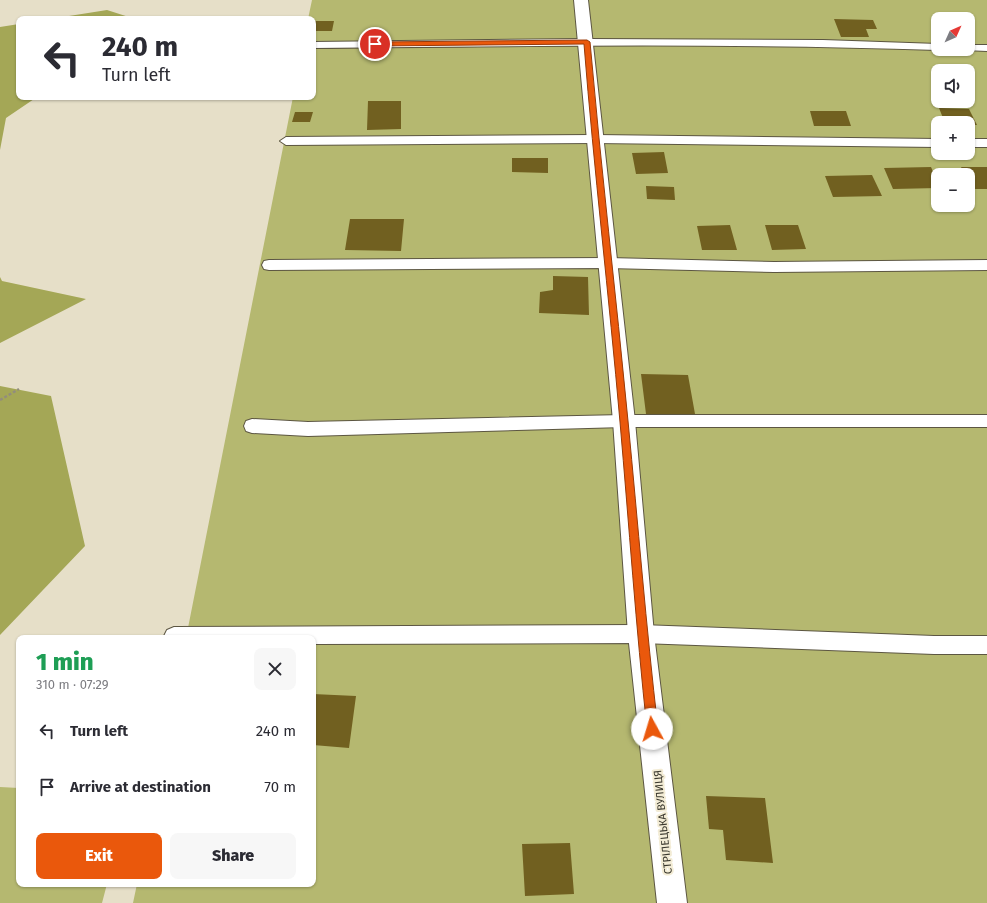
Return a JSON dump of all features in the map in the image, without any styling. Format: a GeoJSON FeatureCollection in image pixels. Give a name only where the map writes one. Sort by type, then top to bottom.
{"type":"FeatureCollection","features":[{"type":"Feature","properties":{"kind":"street","name":"СТРІЛЕЦЬКА ВУЛИЦЯ"},"geometry":{"type":"LineString","coordinates":[[582,0],[624,422],[642,634],[672,903]]}},
{"type":"Feature","properties":{"kind":"lane"},"geometry":{"type":"LineString","coordinates":[[316,44],[587,42],[823,43],[931,47]]}},
{"type":"Feature","properties":{"kind":"lane"},"geometry":{"type":"LineString","coordinates":[[975,48],[986,48]]}},
{"type":"Feature","properties":{"kind":"lane"},"geometry":{"type":"LineString","coordinates":[[286,141],[595,139],[931,143]]}},
{"type":"Feature","properties":{"kind":"lane"},"geometry":{"type":"LineString","coordinates":[[975,143],[987,143]]}},
{"type":"Feature","properties":{"kind":"lane"},"geometry":{"type":"LineString","coordinates":[[269,266],[608,263],[774,266],[987,265]]}},
{"type":"Feature","properties":{"kind":"lane"},"geometry":{"type":"LineString","coordinates":[[252,426],[308,429],[624,422],[987,421]]}},
{"type":"Feature","properties":{"kind":"lane"},"geometry":{"type":"LineString","coordinates":[[316,635],[642,634],[987,645]]}},
{"type":"Feature","properties":{"kind":"path"},"geometry":{"type":"LineString","coordinates":[[0,400],[19,389]]}},
{"type":"Feature","properties":{"kind":"green space"},"geometry":{"type":"Polygon","coordinates":[[[312,0],[987,0],[987,903],[133,903],[136,887],[316,887],[316,635],[187,635],[292,100],[316,100],[316,16],[309,16],[312,0]]]}},
{"type":"Feature","properties":{"kind":"green space"},"geometry":{"type":"Polygon","coordinates":[[[107,10],[126,16],[69,16],[107,10]]]}},
{"type":"Feature","properties":{"kind":"green space"},"geometry":{"type":"Polygon","coordinates":[[[16,24],[16,100],[33,100],[6,118],[0,150],[0,27],[16,24]]]}},
{"type":"Feature","properties":{"kind":"green space"},"geometry":{"type":"Polygon","coordinates":[[[0,277],[2,281],[86,299],[0,343],[0,277]]]}},
{"type":"Feature","properties":{"kind":"green space"},"geometry":{"type":"Polygon","coordinates":[[[0,386],[51,396],[85,546],[0,635],[0,386]]]}},
{"type":"Feature","properties":{"kind":"green space"},"geometry":{"type":"Polygon","coordinates":[[[0,787],[16,788],[16,887],[106,887],[102,903],[0,903],[0,787]]]}},
{"type":"Feature","properties":{"kind":"building"},"geometry":{"type":"Polygon","coordinates":[[[834,19],[873,20],[877,29],[866,29],[869,37],[841,37],[834,19]]]}},
{"type":"Feature","properties":{"kind":"building"},"geometry":{"type":"Polygon","coordinates":[[[316,21],[334,21],[332,31],[316,31],[316,21]]]}},
{"type":"Feature","properties":{"kind":"building"},"geometry":{"type":"Polygon","coordinates":[[[368,101],[401,101],[401,129],[367,130],[368,101]]]}},
{"type":"Feature","properties":{"kind":"building"},"geometry":{"type":"Polygon","coordinates":[[[939,108],[969,109],[972,116],[942,116],[939,108]]]}},
{"type":"Feature","properties":{"kind":"building"},"geometry":{"type":"Polygon","coordinates":[[[810,111],[846,111],[851,126],[814,126],[810,111]]]}},
{"type":"Feature","properties":{"kind":"building"},"geometry":{"type":"Polygon","coordinates":[[[295,112],[313,112],[310,122],[292,122],[295,112]]]}},
{"type":"Feature","properties":{"kind":"building"},"geometry":{"type":"Polygon","coordinates":[[[664,152],[668,173],[636,174],[632,153],[664,152]]]}},
{"type":"Feature","properties":{"kind":"building"},"geometry":{"type":"Polygon","coordinates":[[[512,158],[548,158],[548,173],[512,172],[512,158]]]}},
{"type":"Feature","properties":{"kind":"building"},"geometry":{"type":"Polygon","coordinates":[[[931,167],[931,188],[893,189],[884,168],[931,167]]]}},
{"type":"Feature","properties":{"kind":"building"},"geometry":{"type":"Polygon","coordinates":[[[987,167],[987,189],[975,189],[975,168],[962,168],[987,167]]]}},
{"type":"Feature","properties":{"kind":"building"},"geometry":{"type":"Polygon","coordinates":[[[872,175],[882,196],[833,197],[825,176],[872,175]]]}},
{"type":"Feature","properties":{"kind":"building"},"geometry":{"type":"Polygon","coordinates":[[[646,186],[674,187],[675,200],[647,199],[646,186]]]}},
{"type":"Feature","properties":{"kind":"building"},"geometry":{"type":"Polygon","coordinates":[[[350,219],[404,219],[401,251],[345,250],[350,219]]]}},
{"type":"Feature","properties":{"kind":"building"},"geometry":{"type":"Polygon","coordinates":[[[730,225],[737,250],[702,250],[697,226],[730,225]]]}},
{"type":"Feature","properties":{"kind":"building"},"geometry":{"type":"Polygon","coordinates":[[[765,225],[798,225],[806,249],[772,250],[765,225]]]}},
{"type":"Feature","properties":{"kind":"building"},"geometry":{"type":"Polygon","coordinates":[[[553,276],[588,277],[589,315],[539,313],[540,292],[553,290],[553,276]]]}},
{"type":"Feature","properties":{"kind":"building"},"geometry":{"type":"Polygon","coordinates":[[[641,374],[688,375],[695,414],[646,414],[641,374]]]}},
{"type":"Feature","properties":{"kind":"building"},"geometry":{"type":"Polygon","coordinates":[[[316,694],[356,696],[349,748],[316,745],[316,694]]]}},
{"type":"Feature","properties":{"kind":"building"},"geometry":{"type":"Polygon","coordinates":[[[706,796],[765,798],[773,863],[726,860],[723,830],[709,829],[706,796]]]}},
{"type":"Feature","properties":{"kind":"building"},"geometry":{"type":"Polygon","coordinates":[[[570,843],[574,894],[525,896],[522,844],[570,843]]]}},
{"type":"Feature","properties":{"kind":"route"},"geometry":{"type":"LineString","coordinates":[[375,44],[587,42],[652,729]]}}]}
